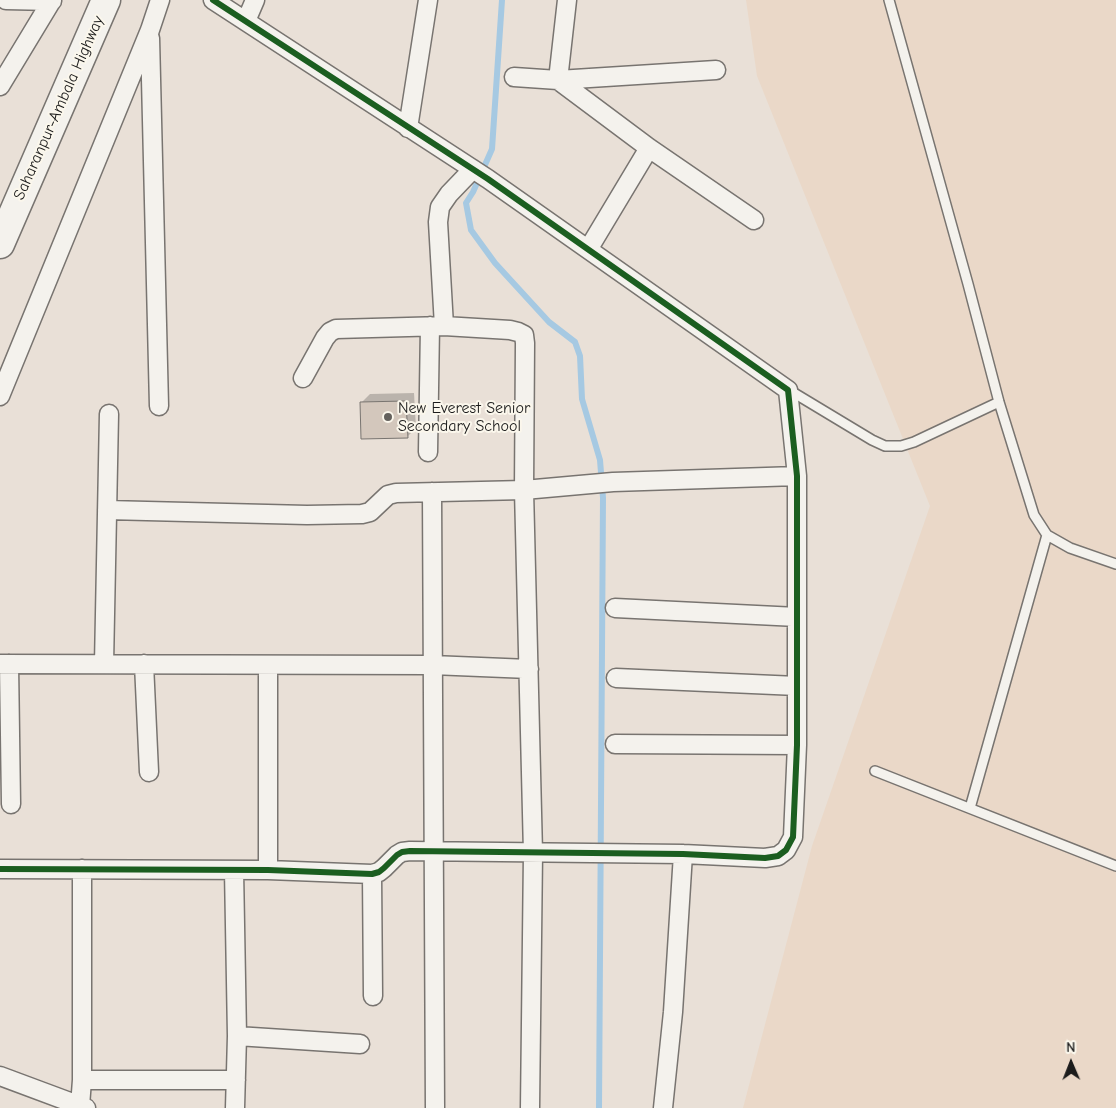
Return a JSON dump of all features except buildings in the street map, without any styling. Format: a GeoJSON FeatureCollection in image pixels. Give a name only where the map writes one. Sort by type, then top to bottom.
{"type":"FeatureCollection","features":[{"type":"Feature","properties":{"kind":"main road","name":"Saharanpur-Ambala Highway"},"geometry":{"type":"LineString","coordinates":[[0,244],[106,0]]}},
{"type":"Feature","properties":{"kind":"street"},"geometry":{"type":"LineString","coordinates":[[6,0],[52,0]]}},
{"type":"Feature","properties":{"kind":"street"},"geometry":{"type":"LineString","coordinates":[[0,86],[52,0]]}},
{"type":"Feature","properties":{"kind":"street"},"geometry":{"type":"LineString","coordinates":[[0,396],[150,30],[160,0]]}},
{"type":"Feature","properties":{"kind":"street"},"geometry":{"type":"LineString","coordinates":[[0,869],[268,870],[372,874],[379,872],[402,852],[683,854],[765,858],[778,856],[786,850],[793,837],[798,745],[797,476],[788,390],[589,248],[479,173],[213,0]]}},
{"type":"Feature","properties":{"kind":"street"},"geometry":{"type":"LineString","coordinates":[[246,21],[255,0]]}},
{"type":"Feature","properties":{"kind":"street"},"geometry":{"type":"LineString","coordinates":[[408,128],[428,0]]}},
{"type":"Feature","properties":{"kind":"street"},"geometry":{"type":"LineString","coordinates":[[558,80],[567,0]]}},
{"type":"Feature","properties":{"kind":"street"},"geometry":{"type":"LineString","coordinates":[[150,30],[158,406]]}},
{"type":"Feature","properties":{"kind":"street"},"geometry":{"type":"LineString","coordinates":[[514,77],[558,80],[716,70]]}},
{"type":"Feature","properties":{"kind":"street"},"geometry":{"type":"LineString","coordinates":[[558,80],[649,148],[754,220]]}},
{"type":"Feature","properties":{"kind":"street"},"geometry":{"type":"LineString","coordinates":[[589,248],[649,148]]}},
{"type":"Feature","properties":{"kind":"street"},"geometry":{"type":"LineString","coordinates":[[428,452],[437,326],[438,222],[440,207],[449,194],[479,173]]}},
{"type":"Feature","properties":{"kind":"street"},"geometry":{"type":"LineString","coordinates":[[303,378],[325,338],[336,329],[437,326],[510,330],[524,335],[526,342],[524,490],[533,853],[530,1108]]}},
{"type":"Feature","properties":{"kind":"street"},"geometry":{"type":"LineString","coordinates":[[104,664],[109,414]]}},
{"type":"Feature","properties":{"kind":"street"},"geometry":{"type":"LineString","coordinates":[[107,510],[307,515],[362,514],[370,512],[388,495],[396,492],[524,490],[587,483],[797,476]]}},
{"type":"Feature","properties":{"kind":"street"},"geometry":{"type":"LineString","coordinates":[[432,492],[435,1108]]}},
{"type":"Feature","properties":{"kind":"street"},"geometry":{"type":"LineString","coordinates":[[615,608],[797,616]]}},
{"type":"Feature","properties":{"kind":"street"},"geometry":{"type":"LineString","coordinates":[[11,804],[5,664],[432,665],[529,669]]}},
{"type":"Feature","properties":{"kind":"street"},"geometry":{"type":"LineString","coordinates":[[144,664],[149,772]]}},
{"type":"Feature","properties":{"kind":"street"},"geometry":{"type":"LineString","coordinates":[[268,665],[268,870]]}},
{"type":"Feature","properties":{"kind":"street"},"geometry":{"type":"LineString","coordinates":[[616,678],[797,686]]}},
{"type":"Feature","properties":{"kind":"street"},"geometry":{"type":"LineString","coordinates":[[615,744],[798,745]]}},
{"type":"Feature","properties":{"kind":"street"},"geometry":{"type":"LineString","coordinates":[[664,1108],[673,1012],[683,854]]}},
{"type":"Feature","properties":{"kind":"street"},"geometry":{"type":"LineString","coordinates":[[0,1076],[83,1107],[82,869]]}},
{"type":"Feature","properties":{"kind":"street"},"geometry":{"type":"LineString","coordinates":[[234,870],[237,1036],[235,1108]]}},
{"type":"Feature","properties":{"kind":"street"},"geometry":{"type":"LineString","coordinates":[[372,874],[373,996]]}},
{"type":"Feature","properties":{"kind":"street"},"geometry":{"type":"LineString","coordinates":[[237,1036],[360,1044]]}},
{"type":"Feature","properties":{"kind":"street"},"geometry":{"type":"LineString","coordinates":[[82,1080],[236,1080]]}},
{"type":"Feature","properties":{"kind":"lane"},"geometry":{"type":"LineString","coordinates":[[888,0],[968,284],[999,402],[1034,515],[1047,535],[1070,548],[1116,564]]}},
{"type":"Feature","properties":{"kind":"lane"},"geometry":{"type":"LineString","coordinates":[[788,390],[885,446],[901,446],[914,442],[999,402]]}},
{"type":"Feature","properties":{"kind":"lane"},"geometry":{"type":"LineString","coordinates":[[970,808],[1047,535]]}},
{"type":"Feature","properties":{"kind":"lane"},"geometry":{"type":"LineString","coordinates":[[875,771],[1116,866]]}},
{"type":"Feature","properties":{"kind":"shaded area"},"geometry":{"type":"Polygon","coordinates":[[[746,0],[1116,0],[1116,1108],[743,1108],[812,846],[930,506],[757,76],[746,0]]]}},
{"type":"Feature","properties":{"kind":"waterway"},"geometry":{"type":"LineString","coordinates":[[502,0],[492,149],[473,192],[466,203],[471,230],[495,263],[549,322],[575,342],[580,356],[582,399],[600,460],[603,498],[599,1108]]}},
{"type":"Feature","properties":{"kind":"cycle path"},"geometry":{"type":"LineString","coordinates":[[0,869],[268,870],[372,874],[379,872],[397,855],[410,851],[683,854],[765,858],[778,856],[786,850],[793,837],[797,745],[797,476],[788,390],[488,179],[213,0]]}},
{"type":"Feature","properties":{"kind":"place","name":"New Everest Senior Secondary School"},"geometry":{"type":"Point","coordinates":[388,417]}}]}
